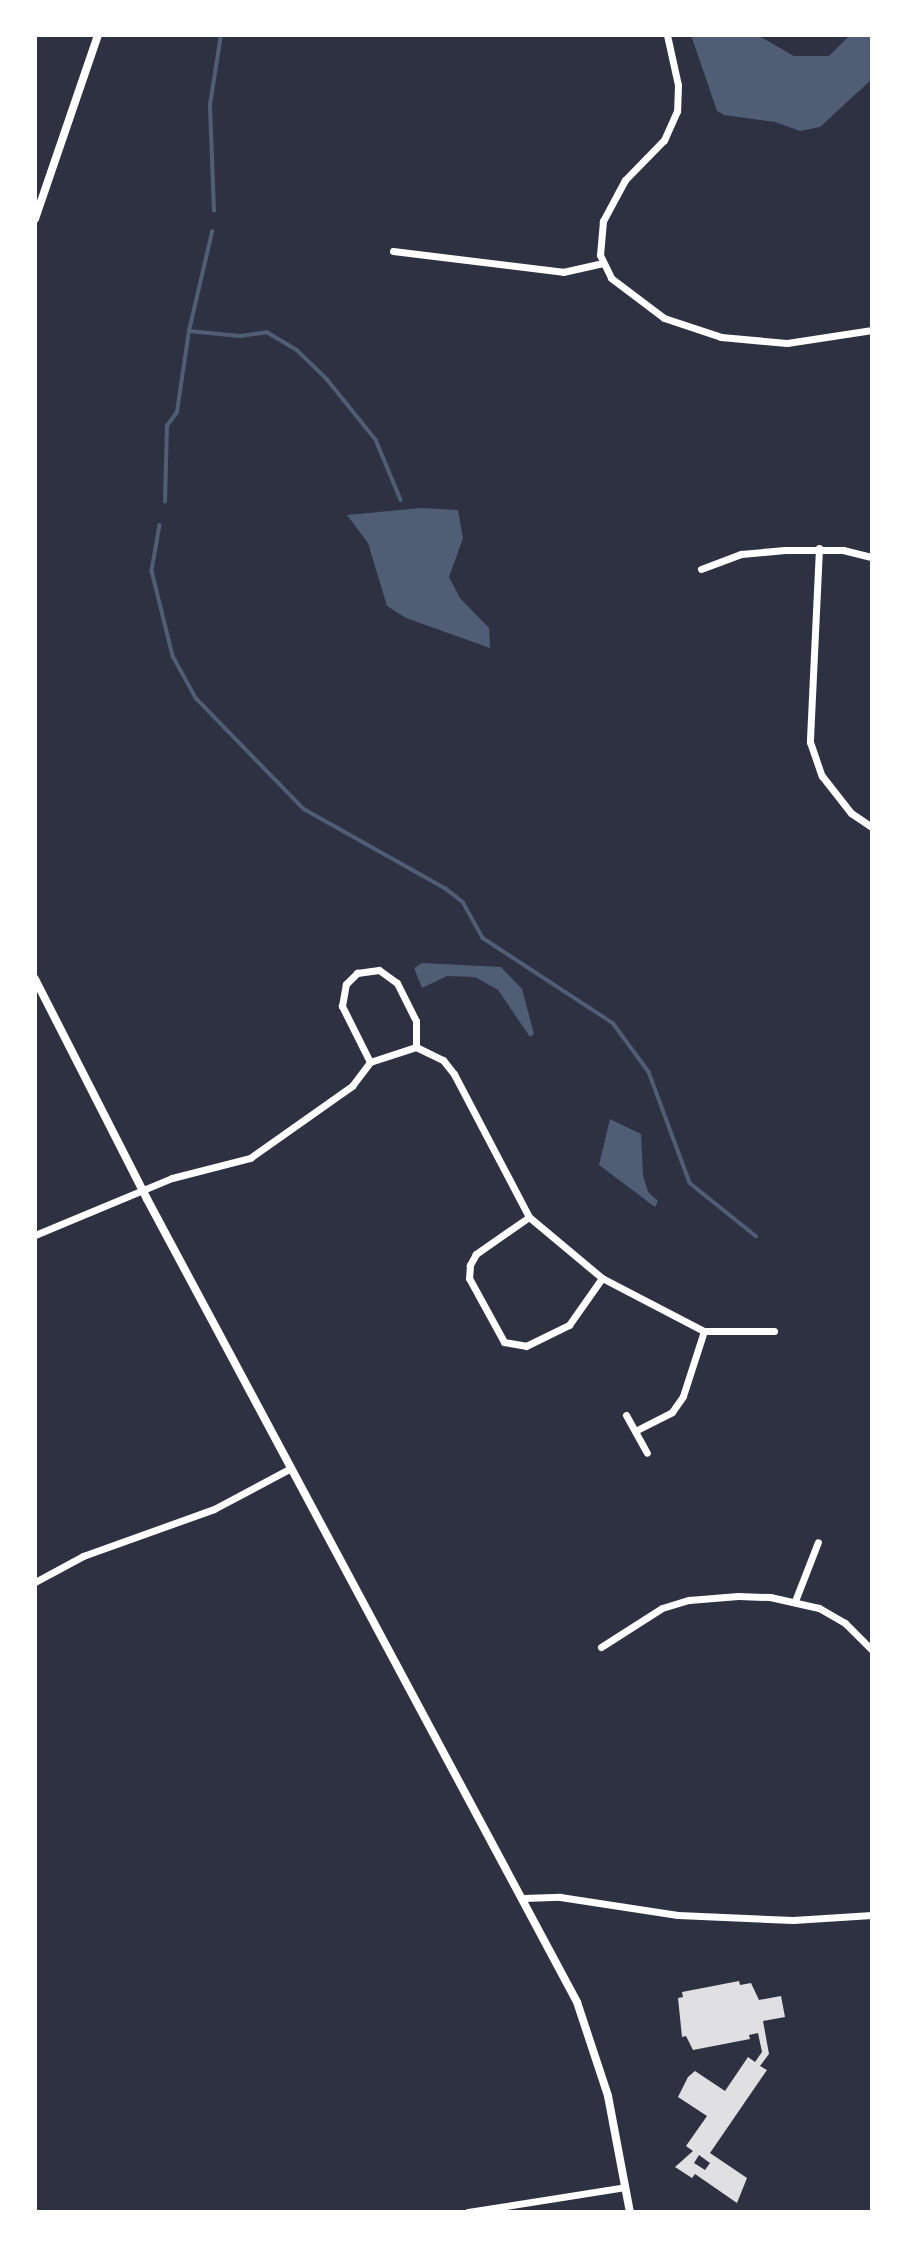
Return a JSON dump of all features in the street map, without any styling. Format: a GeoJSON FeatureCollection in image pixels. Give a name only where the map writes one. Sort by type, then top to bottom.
{"type":"FeatureCollection","features":[{"type":"Feature","properties":{"kind":"street"},"geometry":{"type":"LineString","coordinates":[[35,219],[98,35]]}},
{"type":"Feature","properties":{"kind":"street"},"geometry":{"type":"LineString","coordinates":[[667,35],[678,85],[673,125],[612,201],[600,234],[603,263],[611,278],[648,309],[721,337],[787,343],[872,330]]}},
{"type":"Feature","properties":{"kind":"street"},"geometry":{"type":"LineString","coordinates":[[393,251],[563,272],[603,263]]}},
{"type":"Feature","properties":{"kind":"street"},"geometry":{"type":"LineString","coordinates":[[819,548],[810,742],[821,776],[851,813],[872,827]]}},
{"type":"Feature","properties":{"kind":"street"},"geometry":{"type":"LineString","coordinates":[[701,569],[741,554],[819,548],[872,557]]}},
{"type":"Feature","properties":{"kind":"street"},"geometry":{"type":"LineString","coordinates":[[370,1062],[342,1006],[346,984],[357,973],[379,970],[397,983],[416,1021],[416,1048]]}},
{"type":"Feature","properties":{"kind":"street"},"geometry":{"type":"LineString","coordinates":[[35,979],[143,1190],[523,1898],[591,2037],[629,2212]]}},
{"type":"Feature","properties":{"kind":"street"},"geometry":{"type":"LineString","coordinates":[[35,1235],[143,1190],[250,1158],[352,1086],[370,1062],[416,1048],[436,1056],[454,1074],[529,1217],[602,1278],[704,1331],[774,1331]]}},
{"type":"Feature","properties":{"kind":"street"},"geometry":{"type":"LineString","coordinates":[[529,1217],[476,1254],[470,1265],[473,1287],[504,1342],[526,1346],[569,1325],[602,1278]]}},
{"type":"Feature","properties":{"kind":"street"},"geometry":{"type":"LineString","coordinates":[[637,1430],[672,1412],[683,1396],[704,1331]]}},
{"type":"Feature","properties":{"kind":"street"},"geometry":{"type":"LineString","coordinates":[[626,1415],[637,1430],[647,1453]]}},
{"type":"Feature","properties":{"kind":"street"},"geometry":{"type":"LineString","coordinates":[[35,1583],[83,1556],[214,1510],[291,1468]]}},
{"type":"Feature","properties":{"kind":"street"},"geometry":{"type":"LineString","coordinates":[[796,1601],[818,1542]]}},
{"type":"Feature","properties":{"kind":"street"},"geometry":{"type":"LineString","coordinates":[[601,1647],[650,1614],[689,1600],[738,1596],[796,1601],[819,1608],[845,1623],[872,1650]]}},
{"type":"Feature","properties":{"kind":"street"},"geometry":{"type":"LineString","coordinates":[[523,1898],[560,1897],[718,1917],[820,1920],[872,1915]]}},
{"type":"Feature","properties":{"kind":"street"},"geometry":{"type":"LineString","coordinates":[[468,2212],[625,2187]]}},
{"type":"Feature","properties":{"kind":"water"},"geometry":{"type":"Polygon","coordinates":[[[691,35],[757,35],[794,56],[829,56],[850,35],[872,35],[872,79],[820,127],[800,131],[775,122],[724,115],[717,111],[691,35]]]}},
{"type":"Feature","properties":{"kind":"water"},"geometry":{"type":"Polygon","coordinates":[[[421,508],[458,510],[463,538],[449,577],[460,598],[489,628],[490,648],[406,618],[387,606],[368,543],[347,515],[421,508]]]}},
{"type":"Feature","properties":{"kind":"water"},"geometry":{"type":"Polygon","coordinates":[[[422,963],[501,967],[522,989],[534,1034],[530,1037],[498,990],[475,977],[447,976],[422,988],[414,968],[422,963]]]}},
{"type":"Feature","properties":{"kind":"water"},"geometry":{"type":"Polygon","coordinates":[[[610,1119],[641,1134],[643,1175],[648,1192],[658,1201],[655,1207],[599,1165],[610,1119]]]}},
{"type":"Feature","properties":{"kind":"building"},"geometry":{"type":"Polygon","coordinates":[[[739,1981],[740,1985],[751,1983],[759,2000],[781,1996],[785,2017],[763,2021],[769,2054],[760,2066],[767,2070],[710,2153],[747,2178],[737,2203],[695,2174],[692,2178],[675,2167],[693,2151],[686,2146],[707,2116],[678,2097],[688,2077],[695,2071],[725,2091],[748,2057],[755,2062],[762,2052],[758,2033],[749,2035],[750,2039],[693,2050],[686,2036],[682,2037],[678,1998],[683,1997],[682,1992],[739,1981]],[[699,2155],[694,2163],[705,2170],[710,2163],[699,2155]]]}},
{"type":"Feature","properties":{"kind":"waterway"},"geometry":{"type":"LineString","coordinates":[[214,211],[210,105],[221,35]]}},
{"type":"Feature","properties":{"kind":"waterway"},"geometry":{"type":"LineString","coordinates":[[165,502],[167,426],[177,412],[189,331],[212,232]]}},
{"type":"Feature","properties":{"kind":"waterway"},"geometry":{"type":"LineString","coordinates":[[189,331],[240,336],[267,332],[297,350],[327,379],[376,440],[401,500]]}},
{"type":"Feature","properties":{"kind":"waterway"},"geometry":{"type":"LineString","coordinates":[[160,525],[152,571],[173,656],[196,698],[304,809],[445,888],[463,902],[483,938],[613,1023],[649,1072],[690,1183],[756,1236]]}}]}
